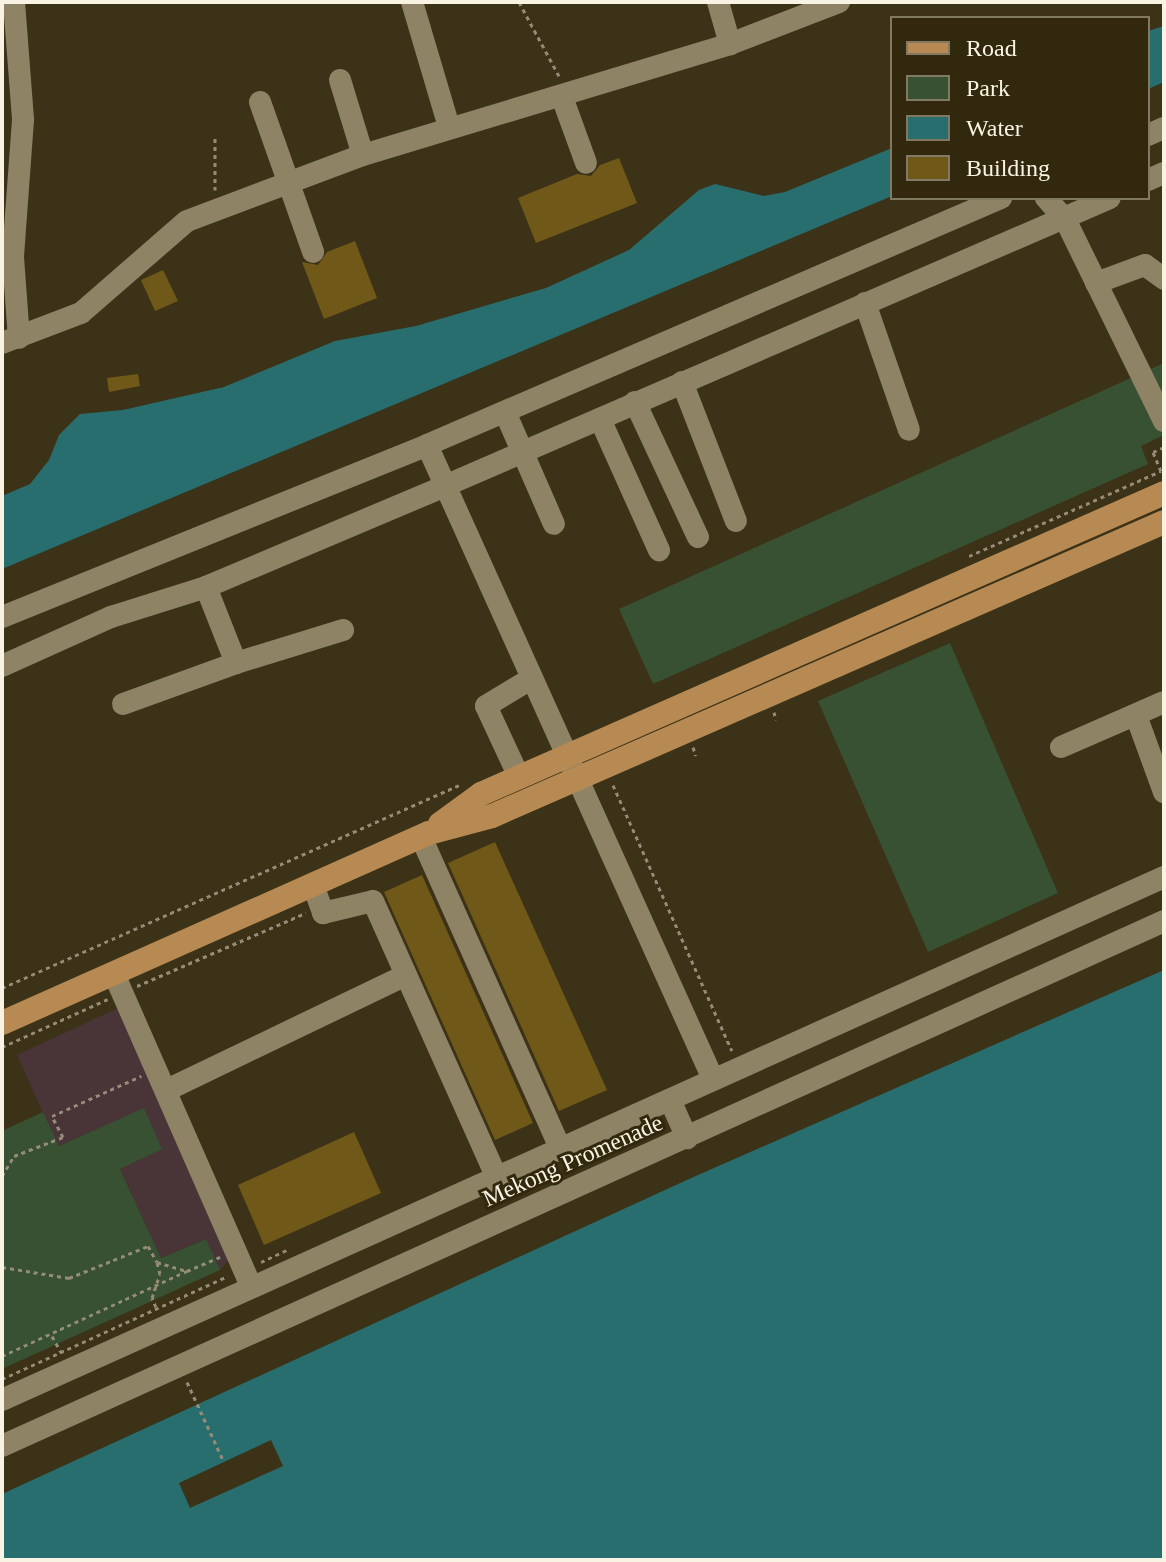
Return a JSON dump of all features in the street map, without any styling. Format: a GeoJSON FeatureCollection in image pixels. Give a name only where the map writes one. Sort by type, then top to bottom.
{"type":"FeatureCollection","features":[{"type":"Feature","properties":{"kind":"main road"},"geometry":{"type":"LineString","coordinates":[[425,835],[492,816],[575,767],[1164,493]]}},
{"type":"Feature","properties":{"kind":"main road"},"geometry":{"type":"LineString","coordinates":[[2,1023],[119,983],[317,896],[425,835],[481,794],[519,777],[575,767],[1164,522]]}},
{"type":"Feature","properties":{"kind":"street"},"geometry":{"type":"LineString","coordinates":[[14,2],[23,120],[13,257],[11,340],[81,313],[180,224],[363,155],[730,44],[839,2]]}},
{"type":"Feature","properties":{"kind":"street"},"geometry":{"type":"LineString","coordinates":[[412,2],[449,127]]}},
{"type":"Feature","properties":{"kind":"street"},"geometry":{"type":"LineString","coordinates":[[718,2],[730,44]]}},
{"type":"Feature","properties":{"kind":"street"},"geometry":{"type":"LineString","coordinates":[[340,80],[363,155]]}},
{"type":"Feature","properties":{"kind":"street"},"geometry":{"type":"LineString","coordinates":[[566,96],[586,163]]}},
{"type":"Feature","properties":{"kind":"street"},"geometry":{"type":"LineString","coordinates":[[260,102],[313,252]]}},
{"type":"Feature","properties":{"kind":"street"},"geometry":{"type":"LineString","coordinates":[[2,617],[427,445],[996,200]]}},
{"type":"Feature","properties":{"kind":"street"},"geometry":{"type":"LineString","coordinates":[[1048,200],[1065,219],[1164,421]]}},
{"type":"Feature","properties":{"kind":"street"},"geometry":{"type":"LineString","coordinates":[[2,666],[111,617],[206,587],[1106,200]]}},
{"type":"Feature","properties":{"kind":"street"},"geometry":{"type":"LineString","coordinates":[[1096,283],[1127,268],[1145,265],[1164,279]]}},
{"type":"Feature","properties":{"kind":"street"},"geometry":{"type":"LineString","coordinates":[[865,303],[909,430]]}},
{"type":"Feature","properties":{"kind":"street"},"geometry":{"type":"LineString","coordinates":[[682,382],[736,521]]}},
{"type":"Feature","properties":{"kind":"street"},"geometry":{"type":"LineString","coordinates":[[635,402],[698,537]]}},
{"type":"Feature","properties":{"kind":"street"},"geometry":{"type":"LineString","coordinates":[[505,412],[554,524]]}},
{"type":"Feature","properties":{"kind":"street"},"geometry":{"type":"LineString","coordinates":[[600,419],[659,550]]}},
{"type":"Feature","properties":{"kind":"street"},"geometry":{"type":"LineString","coordinates":[[427,445],[447,485],[529,680],[575,767],[713,1079]]}},
{"type":"Feature","properties":{"kind":"street"},"geometry":{"type":"LineString","coordinates":[[206,587],[236,663]]}},
{"type":"Feature","properties":{"kind":"street"},"geometry":{"type":"LineString","coordinates":[[123,704],[236,663],[343,630]]}},
{"type":"Feature","properties":{"kind":"street"},"geometry":{"type":"LineString","coordinates":[[519,777],[486,706],[529,680]]}},
{"type":"Feature","properties":{"kind":"street"},"geometry":{"type":"LineString","coordinates":[[1061,747],[1137,718],[1164,702]]}},
{"type":"Feature","properties":{"kind":"street"},"geometry":{"type":"LineString","coordinates":[[1137,718],[1164,792]]}},
{"type":"Feature","properties":{"kind":"street"},"geometry":{"type":"LineString","coordinates":[[425,835],[560,1148]]}},
{"type":"Feature","properties":{"kind":"street"},"geometry":{"type":"LineString","coordinates":[[2,1400],[1164,877]]}},
{"type":"Feature","properties":{"kind":"street"},"geometry":{"type":"LineString","coordinates":[[317,896],[329,913],[373,901],[497,1178]]}},
{"type":"Feature","properties":{"kind":"street","name":"Mekong Promenade"},"geometry":{"type":"LineString","coordinates":[[2,1446],[1164,921]]}},
{"type":"Feature","properties":{"kind":"street"},"geometry":{"type":"LineString","coordinates":[[167,1090],[406,975]]}},
{"type":"Feature","properties":{"kind":"street"},"geometry":{"type":"LineString","coordinates":[[119,983],[251,1286]]}},
{"type":"Feature","properties":{"kind":"street"},"geometry":{"type":"LineString","coordinates":[[670,1100],[687,1138]]}},
{"type":"Feature","properties":{"kind":"path"},"geometry":{"type":"LineString","coordinates":[[519,2],[566,96]]}},
{"type":"Feature","properties":{"kind":"path"},"geometry":{"type":"LineString","coordinates":[[215,138],[217,210]]}},
{"type":"Feature","properties":{"kind":"path"},"geometry":{"type":"LineString","coordinates":[[613,789],[726,1045]]}},
{"type":"Feature","properties":{"kind":"path"},"geometry":{"type":"LineString","coordinates":[[2,1047],[119,983],[317,896]]}},
{"type":"Feature","properties":{"kind":"path"},"geometry":{"type":"LineString","coordinates":[[2,1176],[14,1156],[63,1137],[52,1116],[141,1076]]}},
{"type":"Feature","properties":{"kind":"path"},"geometry":{"type":"LineString","coordinates":[[2,1267],[69,1278],[148,1246],[160,1274],[152,1298],[157,1308]]}},
{"type":"Feature","properties":{"kind":"path"},"geometry":{"type":"LineString","coordinates":[[2,1356],[52,1336],[222,1256]]}},
{"type":"Feature","properties":{"kind":"path"},"geometry":{"type":"LineString","coordinates":[[157,1262],[187,1271]]}},
{"type":"Feature","properties":{"kind":"path"},"geometry":{"type":"LineString","coordinates":[[52,1336],[61,1352]]}},
{"type":"Feature","properties":{"kind":"path"},"geometry":{"type":"LineString","coordinates":[[180,1365],[224,1462]]}},
{"type":"Feature","properties":{"kind":"shaded area"},"geometry":{"type":"Polygon","coordinates":[[[118,1008],[231,1257],[220,1270],[205,1239],[161,1258],[120,1168],[144,1109],[58,1146],[17,1055],[118,1008]]]}},
{"type":"Feature","properties":{"kind":"green space"},"geometry":{"type":"Polygon","coordinates":[[[1164,363],[1164,435],[1141,446],[1148,464],[653,684],[619,609],[1164,363]]]}},
{"type":"Feature","properties":{"kind":"green space"},"geometry":{"type":"Polygon","coordinates":[[[950,643],[1058,893],[928,952],[818,701],[950,643]]]}},
{"type":"Feature","properties":{"kind":"green space"},"geometry":{"type":"Polygon","coordinates":[[[144,1108],[162,1149],[120,1169],[161,1258],[206,1239],[220,1270],[2,1369],[2,1131],[43,1112],[59,1146],[144,1108]]]}},
{"type":"Feature","properties":{"kind":"water"},"geometry":{"type":"Polygon","coordinates":[[[1164,26],[1164,82],[1150,88],[1150,30],[1164,26]]]}},
{"type":"Feature","properties":{"kind":"water"},"geometry":{"type":"Polygon","coordinates":[[[890,149],[890,197],[2,569],[2,496],[30,484],[49,460],[59,435],[80,414],[123,410],[224,387],[335,341],[416,326],[546,288],[629,250],[699,190],[715,184],[764,196],[785,192],[890,149]]]}},
{"type":"Feature","properties":{"kind":"water"},"geometry":{"type":"Polygon","coordinates":[[[1164,970],[1164,1560],[2,1560],[2,1494],[689,1179],[1164,970]]]}},
{"type":"Feature","properties":{"kind":"pier"},"geometry":{"type":"Polygon","coordinates":[[[271,1440],[283,1466],[190,1508],[179,1483],[271,1440]]]}},
{"type":"Feature","properties":{"kind":"building"},"geometry":{"type":"Polygon","coordinates":[[[619,158],[637,203],[536,243],[518,198],[577,174],[591,176],[600,165],[619,158]]]}},
{"type":"Feature","properties":{"kind":"building"},"geometry":{"type":"Polygon","coordinates":[[[355,241],[377,298],[324,319],[302,262],[318,265],[327,252],[355,241]]]}},
{"type":"Feature","properties":{"kind":"building"},"geometry":{"type":"Polygon","coordinates":[[[163,270],[178,301],[155,311],[141,280],[163,270]]]}},
{"type":"Feature","properties":{"kind":"building"},"geometry":{"type":"Polygon","coordinates":[[[138,374],[140,386],[109,392],[107,378],[138,374]]]}},
{"type":"Feature","properties":{"kind":"building"},"geometry":{"type":"Polygon","coordinates":[[[495,842],[607,1090],[559,1111],[448,863],[495,842]]]}},
{"type":"Feature","properties":{"kind":"building"},"geometry":{"type":"Polygon","coordinates":[[[422,875],[533,1123],[495,1140],[384,892],[422,875]]]}},
{"type":"Feature","properties":{"kind":"building"},"geometry":{"type":"Polygon","coordinates":[[[354,1132],[381,1193],[264,1245],[238,1185],[354,1132]]]}}]}
